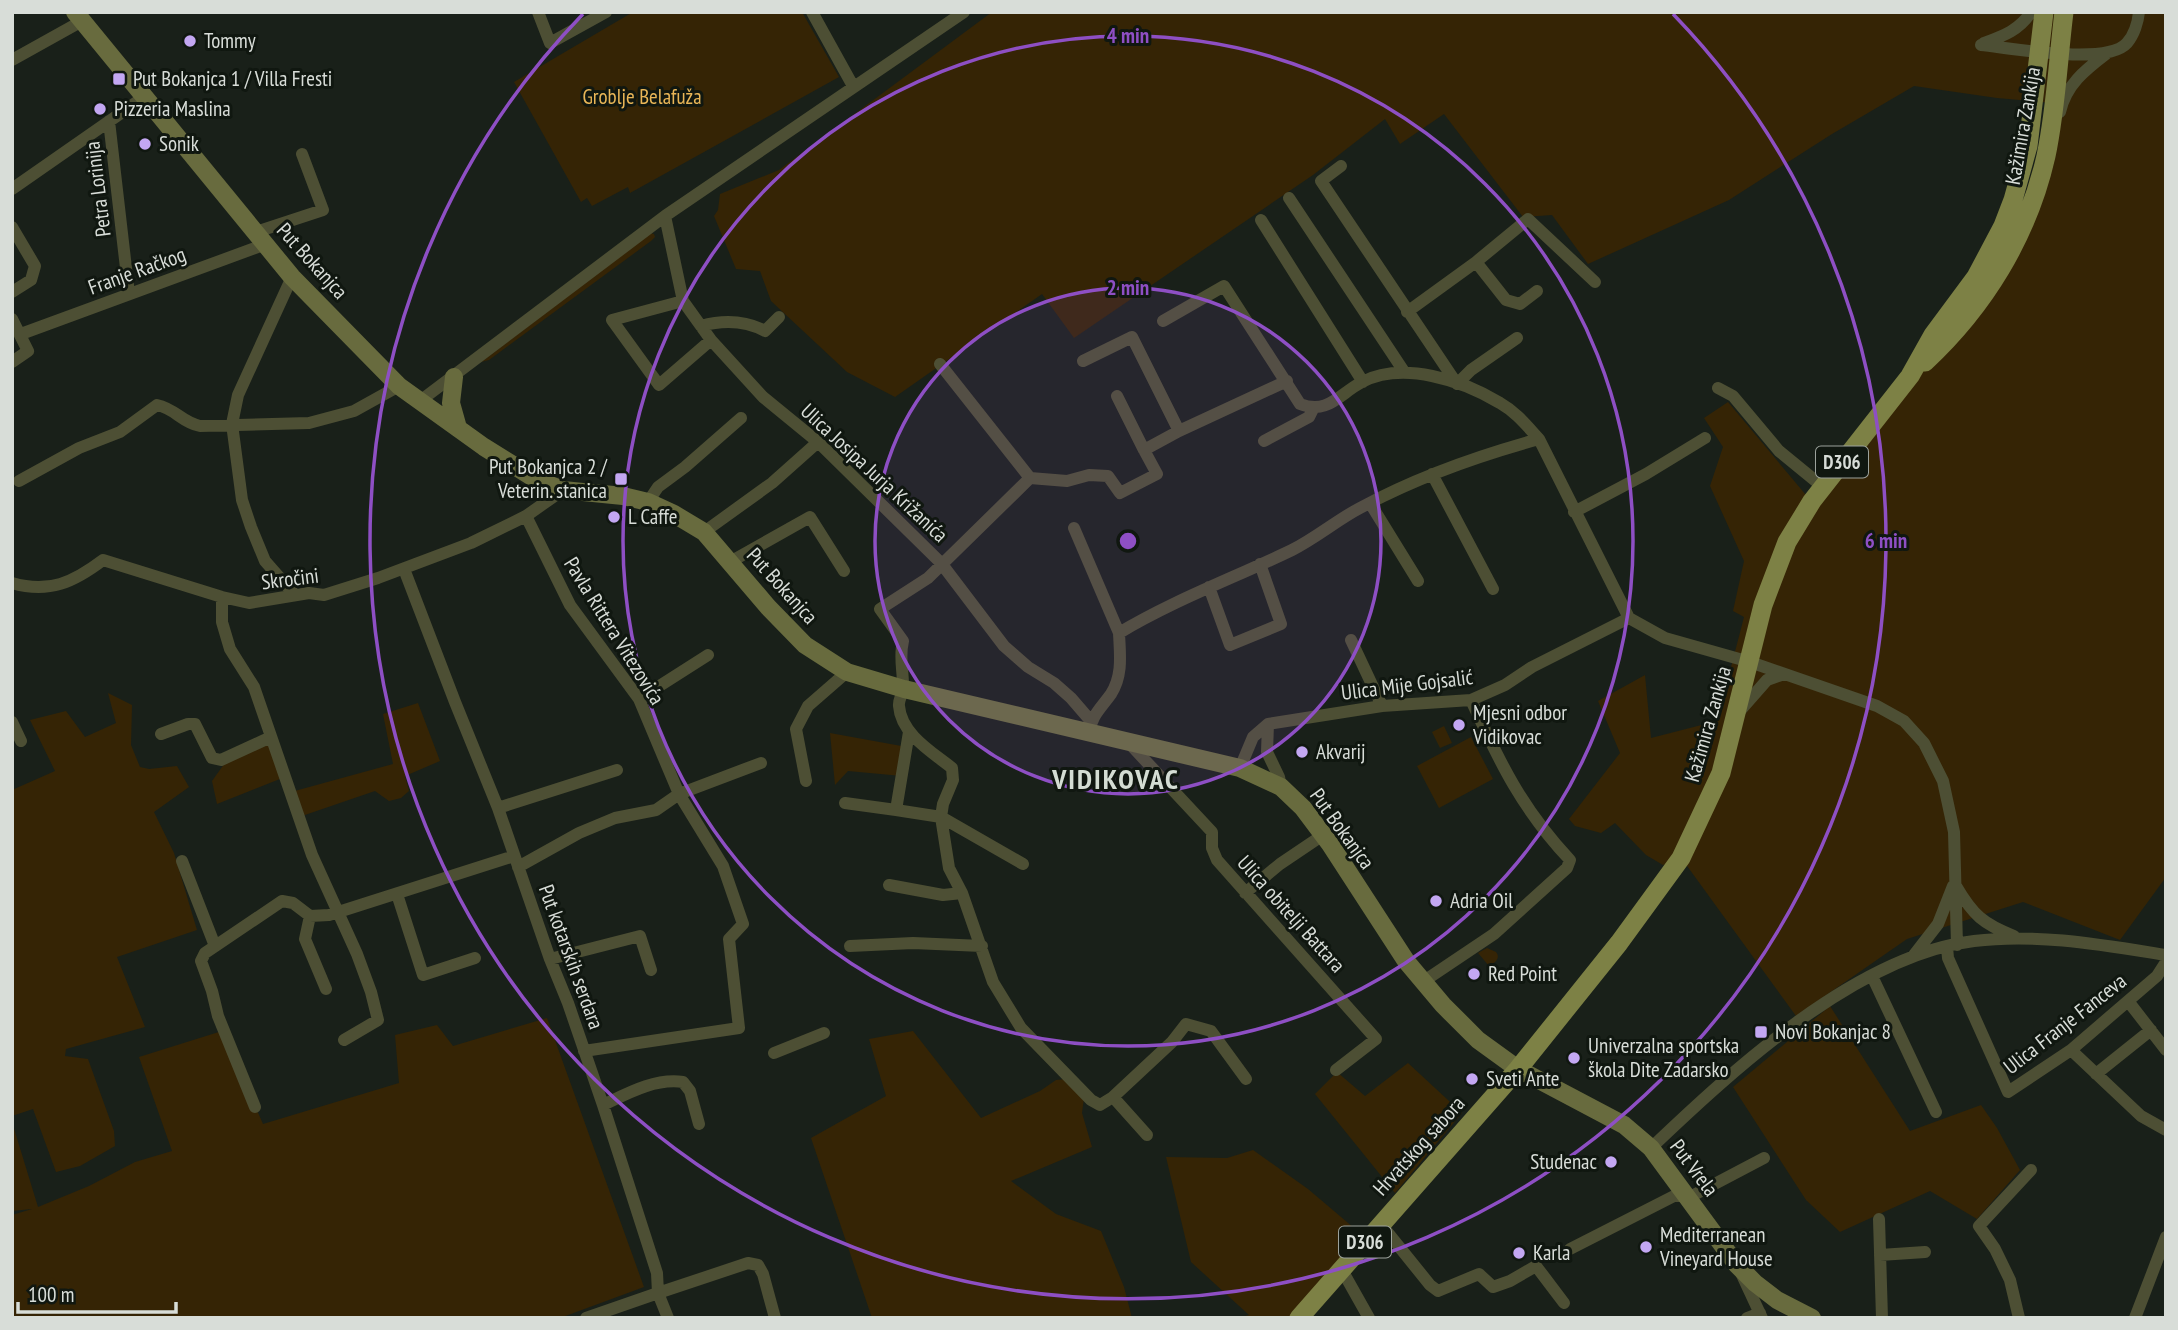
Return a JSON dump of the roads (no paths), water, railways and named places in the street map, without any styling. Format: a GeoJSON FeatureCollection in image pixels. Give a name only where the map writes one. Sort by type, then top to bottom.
{"type":"FeatureCollection","features":[{"type":"Feature","properties":{"kind":"main road","name":"Kažimira Zankija"},"geometry":{"type":"LineString","coordinates":[[1518,1069],[1619,943],[1681,858],[1721,773],[1763,605],[1781,554],[1823,486],[1910,376],[1966,317],[2006,259],[2031,207],[2046,155],[2050,127],[2049,52],[2045,12]]}},
{"type":"Feature","properties":{"kind":"main road","name":"Kažimira Zankija"},"geometry":{"type":"LineString","coordinates":[[1910,376],[1933,335],[1976,277],[2003,226],[2028,146],[2049,52],[2064,12]]}},
{"type":"Feature","properties":{"kind":"main road","name":"Put Bokanjca"},"geometry":{"type":"LineString","coordinates":[[79,17],[292,276],[399,386],[537,480],[563,489],[623,496],[648,502],[704,532],[768,607],[805,645],[847,672],[904,689],[1089,726],[1128,742],[1240,768],[1281,787],[1303,808],[1323,835],[1406,961],[1478,1040],[1518,1069]]}},
{"type":"Feature","properties":{"kind":"main road"},"geometry":{"type":"LineString","coordinates":[[453,377],[451,403],[458,428]]}},
{"type":"Feature","properties":{"kind":"main road","name":"Put Vrela"},"geometry":{"type":"LineString","coordinates":[[1518,1069],[1623,1125],[1651,1148],[1737,1265],[1790,1314],[1812,1318]]}},
{"type":"Feature","properties":{"kind":"main road","name":"Hrvatskog sabora"},"geometry":{"type":"LineString","coordinates":[[1299,1318],[1518,1069]]}},
{"type":"Feature","properties":{"kind":"street"},"geometry":{"type":"LineString","coordinates":[[538,12],[550,43],[606,12]]}},
{"type":"Feature","properties":{"kind":"street"},"geometry":{"type":"LineString","coordinates":[[812,12],[853,86]]}},
{"type":"Feature","properties":{"kind":"street"},"geometry":{"type":"LineString","coordinates":[[420,401],[665,216],[964,12]]}},
{"type":"Feature","properties":{"kind":"street"},"geometry":{"type":"LineString","coordinates":[[2031,12],[2020,26],[2007,35],[1981,45],[2092,56],[2107,53],[2127,44],[2138,12]]}},
{"type":"Feature","properties":{"kind":"street"},"geometry":{"type":"LineString","coordinates":[[12,60],[79,17]]}},
{"type":"Feature","properties":{"kind":"street"},"geometry":{"type":"LineString","coordinates":[[2050,127],[2074,81],[2107,53]]}},
{"type":"Feature","properties":{"kind":"street"},"geometry":{"type":"LineString","coordinates":[[12,189],[144,96]]}},
{"type":"Feature","properties":{"kind":"street","name":"Petra Lorinija"},"geometry":{"type":"LineString","coordinates":[[109,121],[129,294]]}},
{"type":"Feature","properties":{"kind":"street","name":"Franje Račkog"},"geometry":{"type":"LineString","coordinates":[[22,334],[129,294],[323,210],[302,154]]}},
{"type":"Feature","properties":{"kind":"street"},"geometry":{"type":"LineString","coordinates":[[1341,166],[1321,181],[1457,384]]}},
{"type":"Feature","properties":{"kind":"street"},"geometry":{"type":"LineString","coordinates":[[1289,198],[1405,373]]}},
{"type":"Feature","properties":{"kind":"street","name":"Ulica Josipa Jurja Križanića"},"geometry":{"type":"LineString","coordinates":[[665,216],[683,301],[711,340],[763,397],[818,442],[942,563],[1004,646],[1028,667],[1054,682],[1071,698],[1089,726]]}},
{"type":"Feature","properties":{"kind":"street"},"geometry":{"type":"LineString","coordinates":[[1407,312],[1476,262],[1528,219],[1595,282]]}},
{"type":"Feature","properties":{"kind":"street"},"geometry":{"type":"LineString","coordinates":[[1261,220],[1363,382]]}},
{"type":"Feature","properties":{"kind":"street"},"geometry":{"type":"LineString","coordinates":[[12,227],[35,266],[31,280],[12,292]]}},
{"type":"Feature","properties":{"kind":"street"},"geometry":{"type":"LineString","coordinates":[[1476,262],[1506,300],[1520,304],[1537,291]]}},
{"type":"Feature","properties":{"kind":"street"},"geometry":{"type":"LineString","coordinates":[[292,276],[238,395],[232,424],[242,500],[251,527],[265,561],[294,594]]}},
{"type":"Feature","properties":{"kind":"street"},"geometry":{"type":"LineString","coordinates":[[1163,321],[1224,286],[1300,404],[1313,410]]}},
{"type":"Feature","properties":{"kind":"street"},"geometry":{"type":"LineString","coordinates":[[683,301],[612,320],[659,385],[711,340]]}},
{"type":"Feature","properties":{"kind":"street"},"geometry":{"type":"LineString","coordinates":[[701,326],[734,322],[754,325],[765,331],[779,317]]}},
{"type":"Feature","properties":{"kind":"street"},"geometry":{"type":"LineString","coordinates":[[12,319],[22,334],[28,351],[12,362]]}},
{"type":"Feature","properties":{"kind":"street"},"geometry":{"type":"LineString","coordinates":[[1083,361],[1132,337],[1179,431]]}},
{"type":"Feature","properties":{"kind":"street"},"geometry":{"type":"LineString","coordinates":[[1457,384],[1471,370],[1517,338]]}},
{"type":"Feature","properties":{"kind":"street"},"geometry":{"type":"LineString","coordinates":[[940,364],[1030,478],[1067,481],[1088,475],[1108,476],[1120,494],[1157,474],[1117,396]]}},
{"type":"Feature","properties":{"kind":"street"},"geometry":{"type":"LineString","coordinates":[[1264,441],[1363,382],[1390,373],[1421,373],[1500,402],[1519,417],[1539,439],[1629,618],[1665,638],[1749,662],[1877,706],[1904,721],[1924,743],[1943,781],[1954,832],[1952,946]]}},
{"type":"Feature","properties":{"kind":"street"},"geometry":{"type":"LineString","coordinates":[[1144,450],[1179,431],[1287,382]]}},
{"type":"Feature","properties":{"kind":"street"},"geometry":{"type":"LineString","coordinates":[[19,481],[79,448],[120,432],[158,405],[171,408],[186,423],[200,426],[309,423],[354,411],[399,386]]}},
{"type":"Feature","properties":{"kind":"street"},"geometry":{"type":"LineString","coordinates":[[1718,388],[1733,396],[1779,451],[1823,486]]}},
{"type":"Feature","properties":{"kind":"street"},"geometry":{"type":"LineString","coordinates":[[648,502],[658,487],[741,418]]}},
{"type":"Feature","properties":{"kind":"street"},"geometry":{"type":"LineString","coordinates":[[1574,512],[1646,474],[1705,438]]}},
{"type":"Feature","properties":{"kind":"street"},"geometry":{"type":"LineString","coordinates":[[1119,633],[1151,614],[1295,548],[1370,503],[1432,474],[1485,453],[1539,439]]}},
{"type":"Feature","properties":{"kind":"street"},"geometry":{"type":"LineString","coordinates":[[704,532],[772,482],[818,442]]}},
{"type":"Feature","properties":{"kind":"street"},"geometry":{"type":"LineString","coordinates":[[1432,474],[1493,589]]}},
{"type":"Feature","properties":{"kind":"street"},"geometry":{"type":"LineString","coordinates":[[1030,478],[928,578],[880,609],[903,641],[900,654],[904,689],[898,704],[901,719],[909,732],[952,768],[953,780],[943,804],[942,817],[949,868],[962,893],[993,982],[1021,1028],[1091,1100],[1100,1105],[1113,1097],[1172,1042],[1186,1024],[1211,1031],[1246,1079]]}},
{"type":"Feature","properties":{"kind":"street","name":"Skročini"},"geometry":{"type":"LineString","coordinates":[[12,583],[39,589],[56,586],[88,572],[103,560],[249,603],[294,594],[324,595],[404,569],[471,543],[526,516],[563,489]]}},
{"type":"Feature","properties":{"kind":"street"},"geometry":{"type":"LineString","coordinates":[[1370,503],[1418,581]]}},
{"type":"Feature","properties":{"kind":"street","name":"Pavla Rittera Vitezovića"},"geometry":{"type":"LineString","coordinates":[[526,516],[570,605],[639,699],[679,794],[703,838],[723,866],[743,924],[729,939],[739,1028],[584,1051]]}},
{"type":"Feature","properties":{"kind":"street"},"geometry":{"type":"LineString","coordinates":[[730,562],[810,517],[844,571]]}},
{"type":"Feature","properties":{"kind":"street"},"geometry":{"type":"LineString","coordinates":[[1074,528],[1119,633],[1121,667],[1112,692],[1089,726]]}},
{"type":"Feature","properties":{"kind":"street"},"geometry":{"type":"LineString","coordinates":[[1209,587],[1230,645],[1280,624],[1260,564]]}},
{"type":"Feature","properties":{"kind":"street","name":"Put kotarskih serdara"},"geometry":{"type":"LineString","coordinates":[[404,569],[498,808],[584,1051],[657,1273],[658,1293],[668,1318]]}},
{"type":"Feature","properties":{"kind":"street"},"geometry":{"type":"LineString","coordinates":[[222,597],[222,622],[230,649],[254,687],[312,855],[371,992],[378,1020],[344,1040]]}},
{"type":"Feature","properties":{"kind":"street","name":"Ulica Mije Gojsalić"},"geometry":{"type":"LineString","coordinates":[[1268,724],[1382,706],[1471,700],[1505,685],[1532,667],[1629,618]]}},
{"type":"Feature","properties":{"kind":"street"},"geometry":{"type":"LineString","coordinates":[[1351,640],[1382,706]]}},
{"type":"Feature","properties":{"kind":"street"},"geometry":{"type":"LineString","coordinates":[[639,699],[708,655]]}},
{"type":"Feature","properties":{"kind":"street"},"geometry":{"type":"LineString","coordinates":[[806,781],[796,729],[808,706],[847,672]]}},
{"type":"Feature","properties":{"kind":"street"},"geometry":{"type":"LineString","coordinates":[[1737,714],[1767,680],[1784,674]]}},
{"type":"Feature","properties":{"kind":"street"},"geometry":{"type":"LineString","coordinates":[[1424,981],[1494,934],[1567,868],[1570,860],[1519,797],[1471,700]]}},
{"type":"Feature","properties":{"kind":"street"},"geometry":{"type":"LineString","coordinates":[[12,722],[21,741]]}},
{"type":"Feature","properties":{"kind":"street"},"geometry":{"type":"LineString","coordinates":[[161,734],[195,724],[212,758],[221,760],[271,737]]}},
{"type":"Feature","properties":{"kind":"street"},"geometry":{"type":"LineString","coordinates":[[1240,768],[1253,737],[1268,724]]}},
{"type":"Feature","properties":{"kind":"street"},"geometry":{"type":"LineString","coordinates":[[1268,724],[1267,752],[1279,776],[1281,787]]}},
{"type":"Feature","properties":{"kind":"street"},"geometry":{"type":"LineString","coordinates":[[895,810],[909,732]]}},
{"type":"Feature","properties":{"kind":"street","name":"Ulica obitelji Battara"},"geometry":{"type":"LineString","coordinates":[[1128,742],[1212,832],[1212,848],[1217,860],[1376,1039],[1336,1070]]}},
{"type":"Feature","properties":{"kind":"street"},"geometry":{"type":"LineString","coordinates":[[255,1107],[218,1017],[201,961],[205,953],[215,946],[282,901],[293,903],[310,916],[329,915],[516,862],[615,818],[656,810],[679,794],[761,763]]}},
{"type":"Feature","properties":{"kind":"street"},"geometry":{"type":"LineString","coordinates":[[498,808],[617,770]]}},
{"type":"Feature","properties":{"kind":"street"},"geometry":{"type":"LineString","coordinates":[[845,803],[942,817],[1023,864]]}},
{"type":"Feature","properties":{"kind":"street"},"geometry":{"type":"LineString","coordinates":[[1245,893],[1280,864],[1323,835]]}},
{"type":"Feature","properties":{"kind":"street"},"geometry":{"type":"LineString","coordinates":[[182,861],[215,946]]}},
{"type":"Feature","properties":{"kind":"street"},"geometry":{"type":"LineString","coordinates":[[1955,883],[1973,913],[1991,927],[2019,938]]}},
{"type":"Feature","properties":{"kind":"street"},"geometry":{"type":"LineString","coordinates":[[1914,956],[1938,923],[1955,883]]}},
{"type":"Feature","properties":{"kind":"street"},"geometry":{"type":"LineString","coordinates":[[889,885],[943,895],[962,893]]}},
{"type":"Feature","properties":{"kind":"street"},"geometry":{"type":"LineString","coordinates":[[397,894],[423,975],[475,958]]}},
{"type":"Feature","properties":{"kind":"street"},"geometry":{"type":"LineString","coordinates":[[310,916],[305,939],[326,989]]}},
{"type":"Feature","properties":{"kind":"street"},"geometry":{"type":"LineString","coordinates":[[550,959],[640,936],[651,970]]}},
{"type":"Feature","properties":{"kind":"street","name":"Ulica Franje Fanceva"},"geometry":{"type":"LineString","coordinates":[[1651,1148],[1724,1080],[1821,1004],[1914,956],[1973,941],[2019,938],[2092,943],[2166,955]]}},
{"type":"Feature","properties":{"kind":"street"},"geometry":{"type":"LineString","coordinates":[[850,946],[913,943],[982,946]]}},
{"type":"Feature","properties":{"kind":"street","name":"Ulica Franje Fanceva"},"geometry":{"type":"LineString","coordinates":[[1952,946],[1948,958],[2008,1092],[2071,1050],[2157,976],[2166,962]]}},
{"type":"Feature","properties":{"kind":"street"},"geometry":{"type":"LineString","coordinates":[[1872,976],[1936,1112]]}},
{"type":"Feature","properties":{"kind":"street"},"geometry":{"type":"LineString","coordinates":[[2128,1001],[2166,1050]]}},
{"type":"Feature","properties":{"kind":"street"},"geometry":{"type":"LineString","coordinates":[[2096,1074],[2151,1030]]}},
{"type":"Feature","properties":{"kind":"street"},"geometry":{"type":"LineString","coordinates":[[774,1053],[824,1033]]}},
{"type":"Feature","properties":{"kind":"street"},"geometry":{"type":"LineString","coordinates":[[2071,1050],[2141,1116],[2166,1130]]}},
{"type":"Feature","properties":{"kind":"street"},"geometry":{"type":"LineString","coordinates":[[603,1105],[634,1090],[671,1080],[683,1082],[690,1091],[699,1124]]}},
{"type":"Feature","properties":{"kind":"street"},"geometry":{"type":"LineString","coordinates":[[1113,1097],[1147,1135]]}},
{"type":"Feature","properties":{"kind":"street"},"geometry":{"type":"LineString","coordinates":[[1570,1249],[1676,1195],[1688,1198],[1764,1157]]}},
{"type":"Feature","properties":{"kind":"street"},"geometry":{"type":"LineString","coordinates":[[2019,1318],[2010,1280],[1995,1249],[1979,1226],[2031,1170]]}},
{"type":"Feature","properties":{"kind":"street"},"geometry":{"type":"LineString","coordinates":[[1879,1219],[1882,1318]]}},
{"type":"Feature","properties":{"kind":"street"},"geometry":{"type":"LineString","coordinates":[[1380,1223],[1430,1285],[1438,1290],[1479,1275],[1493,1287],[1536,1266],[1564,1303]]}},
{"type":"Feature","properties":{"kind":"street"},"geometry":{"type":"LineString","coordinates":[[2135,1318],[2166,1237]]}},
{"type":"Feature","properties":{"kind":"street"},"geometry":{"type":"LineString","coordinates":[[1880,1255],[1925,1252]]}},
{"type":"Feature","properties":{"kind":"street"},"geometry":{"type":"LineString","coordinates":[[586,1318],[748,1263],[758,1265],[763,1273],[775,1318]]}},
{"type":"Feature","properties":{"kind":"street"},"geometry":{"type":"LineString","coordinates":[[1737,1265],[1761,1315],[1747,1318]]}},
{"type":"Feature","properties":{"kind":"street"},"geometry":{"type":"LineString","coordinates":[[1342,1270],[1369,1318]]}},
{"type":"Feature","properties":{"kind":"place","name":"Tommy"},"geometry":{"type":"Point","coordinates":[190,41]}},
{"type":"Feature","properties":{"kind":"place","name":"Put Bokanjca 1 / Villa Fresti"},"geometry":{"type":"Point","coordinates":[119,79]}},
{"type":"Feature","properties":{"kind":"place","name":"Pizzeria Maslina"},"geometry":{"type":"Point","coordinates":[100,109]}},
{"type":"Feature","properties":{"kind":"place","name":"Sonik"},"geometry":{"type":"Point","coordinates":[145,144]}},
{"type":"Feature","properties":{"kind":"place","name":"Put Bokanjca 2 / Veterin. stanica"},"geometry":{"type":"Point","coordinates":[621,479]}},
{"type":"Feature","properties":{"kind":"place","name":"L Caffe"},"geometry":{"type":"Point","coordinates":[614,517]}},
{"type":"Feature","properties":{"kind":"place","name":"Mjesni odbor Vidikovac"},"geometry":{"type":"Point","coordinates":[1459,725]}},
{"type":"Feature","properties":{"kind":"place","name":"Akvarij"},"geometry":{"type":"Point","coordinates":[1302,752]}},
{"type":"Feature","properties":{"kind":"place","name":"Adria Oil"},"geometry":{"type":"Point","coordinates":[1436,901]}},
{"type":"Feature","properties":{"kind":"place","name":"Red Point"},"geometry":{"type":"Point","coordinates":[1474,974]}},
{"type":"Feature","properties":{"kind":"place","name":"Novi Bokanjac 8"},"geometry":{"type":"Point","coordinates":[1761,1032]}},
{"type":"Feature","properties":{"kind":"place","name":"Univerzalna sportska škola Dite Zadarsko"},"geometry":{"type":"Point","coordinates":[1574,1058]}},
{"type":"Feature","properties":{"kind":"place","name":"Sveti Ante"},"geometry":{"type":"Point","coordinates":[1472,1079]}},
{"type":"Feature","properties":{"kind":"place","name":"Studenac"},"geometry":{"type":"Point","coordinates":[1611,1162]}},
{"type":"Feature","properties":{"kind":"place","name":"Mediterranean Vineyard House"},"geometry":{"type":"Point","coordinates":[1646,1247]}},
{"type":"Feature","properties":{"kind":"place","name":"Karla"},"geometry":{"type":"Point","coordinates":[1519,1253]}},
{"type":"Feature","properties":{"kind":"district","name":"VIDIKOVAC"},"geometry":{"type":"Point","coordinates":[1116,779]}},
{"type":"Feature","properties":{"kind":"park label","name":"Groblje Belafuža"},"geometry":{"type":"Point","coordinates":[642,97]}}]}
